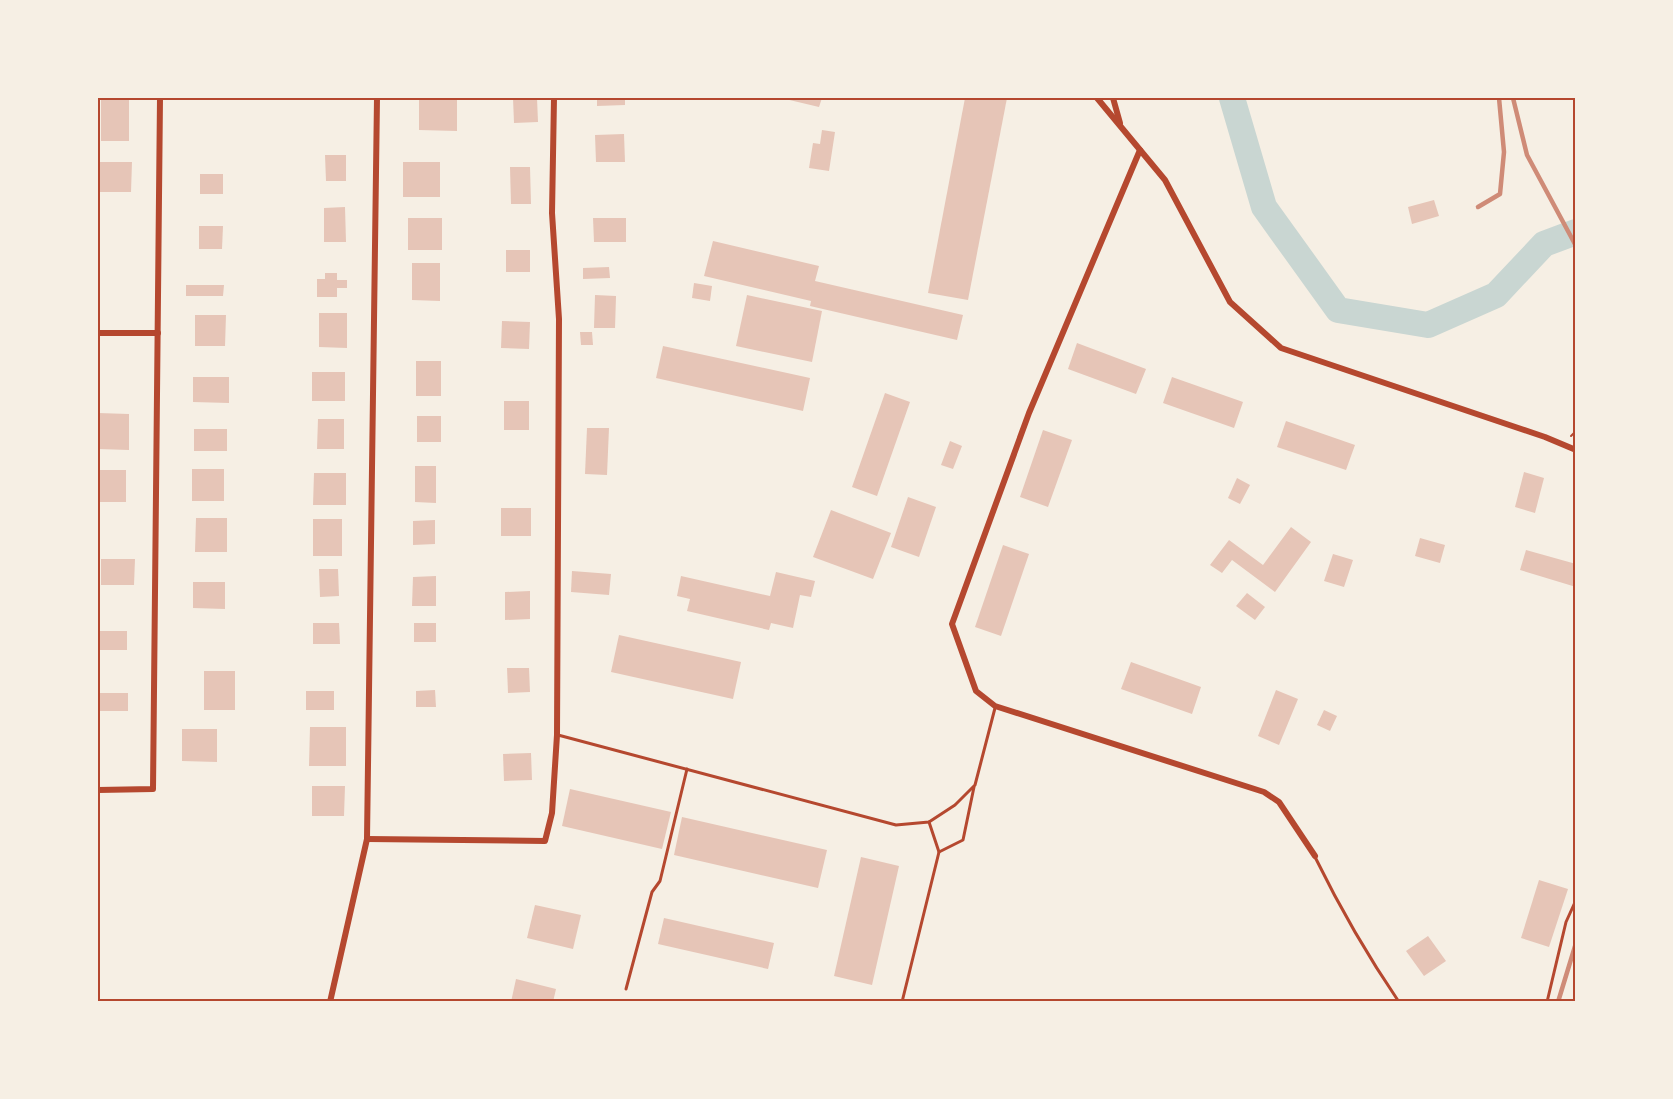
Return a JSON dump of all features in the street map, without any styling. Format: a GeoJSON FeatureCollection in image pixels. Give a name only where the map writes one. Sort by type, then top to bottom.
{"type":"FeatureCollection","features":[{"type":"Feature","properties":{"kind":"street"},"geometry":{"type":"LineString","coordinates":[[98,790],[153,789],[160,98]]}},
{"type":"Feature","properties":{"kind":"street"},"geometry":{"type":"LineString","coordinates":[[330,1002],[367,839],[377,98]]}},
{"type":"Feature","properties":{"kind":"street"},"geometry":{"type":"LineString","coordinates":[[367,839],[545,841],[552,813],[557,735],[559,320],[552,213],[554,98]]}},
{"type":"Feature","properties":{"kind":"street"},"geometry":{"type":"LineString","coordinates":[[1097,98],[1165,180],[1230,302],[1281,348],[1545,437],[1575,450]]}},
{"type":"Feature","properties":{"kind":"street"},"geometry":{"type":"LineString","coordinates":[[1113,98],[1121,127]]}},
{"type":"Feature","properties":{"kind":"street"},"geometry":{"type":"LineString","coordinates":[[1140,150],[1029,413],[952,624],[976,691],[995,706],[1264,792],[1279,802],[1314,856]]}},
{"type":"Feature","properties":{"kind":"street"},"geometry":{"type":"LineString","coordinates":[[98,333],[158,333]]}},
{"type":"Feature","properties":{"kind":"street"},"geometry":{"type":"LineString","coordinates":[[1575,803],[1575,816]]}},
{"type":"Feature","properties":{"kind":"lane"},"geometry":{"type":"LineString","coordinates":[[939,852],[963,840],[995,706]]}},
{"type":"Feature","properties":{"kind":"lane"},"geometry":{"type":"LineString","coordinates":[[557,735],[897,825],[928,822],[955,805],[975,785]]}},
{"type":"Feature","properties":{"kind":"lane"},"geometry":{"type":"LineString","coordinates":[[626,989],[652,892],[660,881],[687,769]]}},
{"type":"Feature","properties":{"kind":"lane"},"geometry":{"type":"LineString","coordinates":[[902,1002],[939,852],[928,822]]}},
{"type":"Feature","properties":{"kind":"lane"},"geometry":{"type":"LineString","coordinates":[[1314,856],[1366,953],[1399,1002]]}},
{"type":"Feature","properties":{"kind":"lane"},"geometry":{"type":"LineString","coordinates":[[1547,1002],[1566,922],[1575,900]]}},
{"type":"Feature","properties":{"kind":"building"},"geometry":{"type":"Polygon","coordinates":[[[101,98],[129,98],[129,141],[101,141],[101,98]]]}},
{"type":"Feature","properties":{"kind":"building"},"geometry":{"type":"Polygon","coordinates":[[[513,98],[537,98],[538,122],[514,123],[513,98]]]}},
{"type":"Feature","properties":{"kind":"building"},"geometry":{"type":"Polygon","coordinates":[[[597,98],[625,98],[625,105],[597,106],[597,98]]]}},
{"type":"Feature","properties":{"kind":"building"},"geometry":{"type":"Polygon","coordinates":[[[781,98],[822,98],[819,107],[781,98]]]}},
{"type":"Feature","properties":{"kind":"building"},"geometry":{"type":"Polygon","coordinates":[[[965,98],[1007,98],[968,300],[928,293],[965,98]]]}},
{"type":"Feature","properties":{"kind":"building"},"geometry":{"type":"Polygon","coordinates":[[[419,100],[457,100],[457,131],[419,130],[419,100]]]}},
{"type":"Feature","properties":{"kind":"building"},"geometry":{"type":"Polygon","coordinates":[[[822,130],[835,132],[829,171],[809,168],[813,143],[820,144],[822,130]]]}},
{"type":"Feature","properties":{"kind":"building"},"geometry":{"type":"Polygon","coordinates":[[[624,134],[625,162],[596,162],[595,135],[624,134]]]}},
{"type":"Feature","properties":{"kind":"building"},"geometry":{"type":"Polygon","coordinates":[[[325,155],[346,155],[346,181],[326,181],[325,155]]]}},
{"type":"Feature","properties":{"kind":"building"},"geometry":{"type":"Polygon","coordinates":[[[100,162],[132,162],[131,192],[100,192],[100,162]]]}},
{"type":"Feature","properties":{"kind":"building"},"geometry":{"type":"Polygon","coordinates":[[[403,162],[440,162],[440,197],[403,197],[403,162]]]}},
{"type":"Feature","properties":{"kind":"building"},"geometry":{"type":"Polygon","coordinates":[[[510,167],[530,167],[531,204],[511,204],[510,167]]]}},
{"type":"Feature","properties":{"kind":"building"},"geometry":{"type":"Polygon","coordinates":[[[200,174],[223,174],[223,194],[200,194],[200,174]]]}},
{"type":"Feature","properties":{"kind":"building"},"geometry":{"type":"Polygon","coordinates":[[[1434,200],[1439,216],[1412,224],[1408,207],[1434,200]]]}},
{"type":"Feature","properties":{"kind":"building"},"geometry":{"type":"Polygon","coordinates":[[[345,207],[346,242],[324,242],[324,208],[345,207]]]}},
{"type":"Feature","properties":{"kind":"building"},"geometry":{"type":"Polygon","coordinates":[[[408,218],[442,218],[442,250],[408,250],[408,218]]]}},
{"type":"Feature","properties":{"kind":"building"},"geometry":{"type":"Polygon","coordinates":[[[593,218],[626,218],[626,242],[594,242],[593,218]]]}},
{"type":"Feature","properties":{"kind":"building"},"geometry":{"type":"Polygon","coordinates":[[[199,226],[223,226],[222,249],[199,249],[199,226]]]}},
{"type":"Feature","properties":{"kind":"building"},"geometry":{"type":"Polygon","coordinates":[[[713,241],[819,266],[815,281],[963,315],[957,340],[810,306],[811,301],[704,276],[713,241]]]}},
{"type":"Feature","properties":{"kind":"building"},"geometry":{"type":"Polygon","coordinates":[[[506,250],[530,250],[530,272],[506,272],[506,250]]]}},
{"type":"Feature","properties":{"kind":"building"},"geometry":{"type":"Polygon","coordinates":[[[412,263],[440,263],[440,301],[412,300],[412,263]]]}},
{"type":"Feature","properties":{"kind":"building"},"geometry":{"type":"Polygon","coordinates":[[[609,267],[610,278],[583,279],[583,268],[609,267]]]}},
{"type":"Feature","properties":{"kind":"building"},"geometry":{"type":"Polygon","coordinates":[[[325,273],[337,273],[337,280],[347,280],[347,288],[337,288],[337,297],[317,297],[317,279],[325,279],[325,273]]]}},
{"type":"Feature","properties":{"kind":"building"},"geometry":{"type":"Polygon","coordinates":[[[694,283],[712,286],[710,301],[692,298],[694,283]]]}},
{"type":"Feature","properties":{"kind":"building"},"geometry":{"type":"Polygon","coordinates":[[[186,285],[224,285],[223,296],[186,296],[186,285]]]}},
{"type":"Feature","properties":{"kind":"building"},"geometry":{"type":"Polygon","coordinates":[[[595,295],[616,296],[615,328],[594,328],[595,295]]]}},
{"type":"Feature","properties":{"kind":"building"},"geometry":{"type":"Polygon","coordinates":[[[747,295],[822,311],[812,362],[736,346],[747,295]]]}},
{"type":"Feature","properties":{"kind":"building"},"geometry":{"type":"Polygon","coordinates":[[[319,313],[347,313],[347,348],[319,347],[319,313]]]}},
{"type":"Feature","properties":{"kind":"building"},"geometry":{"type":"Polygon","coordinates":[[[195,315],[226,315],[225,346],[195,346],[195,315]]]}},
{"type":"Feature","properties":{"kind":"building"},"geometry":{"type":"Polygon","coordinates":[[[502,321],[530,322],[529,349],[501,348],[502,321]]]}},
{"type":"Feature","properties":{"kind":"building"},"geometry":{"type":"Polygon","coordinates":[[[580,332],[592,332],[593,345],[581,345],[580,332]]]}},
{"type":"Feature","properties":{"kind":"building"},"geometry":{"type":"Polygon","coordinates":[[[1077,343],[1146,369],[1136,394],[1068,369],[1077,343]]]}},
{"type":"Feature","properties":{"kind":"building"},"geometry":{"type":"Polygon","coordinates":[[[663,346],[810,378],[803,411],[656,378],[663,346]]]}},
{"type":"Feature","properties":{"kind":"building"},"geometry":{"type":"Polygon","coordinates":[[[416,361],[441,361],[441,396],[416,396],[416,361]]]}},
{"type":"Feature","properties":{"kind":"building"},"geometry":{"type":"Polygon","coordinates":[[[312,372],[345,372],[345,401],[312,401],[312,372]]]}},
{"type":"Feature","properties":{"kind":"building"},"geometry":{"type":"Polygon","coordinates":[[[193,377],[229,377],[229,403],[193,402],[193,377]]]}},
{"type":"Feature","properties":{"kind":"building"},"geometry":{"type":"Polygon","coordinates":[[[1172,377],[1243,402],[1234,428],[1163,403],[1172,377]]]}},
{"type":"Feature","properties":{"kind":"building"},"geometry":{"type":"Polygon","coordinates":[[[885,393],[910,402],[877,496],[852,487],[885,393]]]}},
{"type":"Feature","properties":{"kind":"building"},"geometry":{"type":"Polygon","coordinates":[[[504,401],[529,401],[529,430],[504,430],[504,401]]]}},
{"type":"Feature","properties":{"kind":"building"},"geometry":{"type":"Polygon","coordinates":[[[98,413],[129,414],[129,450],[98,449],[98,413]]]}},
{"type":"Feature","properties":{"kind":"building"},"geometry":{"type":"Polygon","coordinates":[[[417,416],[441,416],[441,442],[417,442],[417,416]]]}},
{"type":"Feature","properties":{"kind":"building"},"geometry":{"type":"Polygon","coordinates":[[[318,419],[344,419],[344,449],[317,449],[318,419]]]}},
{"type":"Feature","properties":{"kind":"building"},"geometry":{"type":"Polygon","coordinates":[[[1286,421],[1355,445],[1346,470],[1277,447],[1286,421]]]}},
{"type":"Feature","properties":{"kind":"building"},"geometry":{"type":"Polygon","coordinates":[[[587,428],[609,428],[607,475],[585,474],[587,428]]]}},
{"type":"Feature","properties":{"kind":"building"},"geometry":{"type":"Polygon","coordinates":[[[194,429],[227,429],[227,451],[194,451],[194,429]]]}},
{"type":"Feature","properties":{"kind":"building"},"geometry":{"type":"Polygon","coordinates":[[[1043,430],[1072,440],[1048,507],[1020,497],[1043,430]]]}},
{"type":"Feature","properties":{"kind":"building"},"geometry":{"type":"Polygon","coordinates":[[[950,441],[962,446],[953,469],[941,465],[950,441]]]}},
{"type":"Feature","properties":{"kind":"building"},"geometry":{"type":"Polygon","coordinates":[[[415,466],[436,466],[436,503],[415,502],[415,466]]]}},
{"type":"Feature","properties":{"kind":"building"},"geometry":{"type":"Polygon","coordinates":[[[192,469],[224,469],[224,501],[192,501],[192,469]]]}},
{"type":"Feature","properties":{"kind":"building"},"geometry":{"type":"Polygon","coordinates":[[[99,470],[126,470],[126,502],[99,502],[99,470]]]}},
{"type":"Feature","properties":{"kind":"building"},"geometry":{"type":"Polygon","coordinates":[[[1524,472],[1544,478],[1535,513],[1515,507],[1524,472]]]}},
{"type":"Feature","properties":{"kind":"building"},"geometry":{"type":"Polygon","coordinates":[[[314,473],[346,473],[346,505],[313,505],[314,473]]]}},
{"type":"Feature","properties":{"kind":"building"},"geometry":{"type":"Polygon","coordinates":[[[1237,478],[1250,485],[1240,504],[1228,498],[1237,478]]]}},
{"type":"Feature","properties":{"kind":"building"},"geometry":{"type":"Polygon","coordinates":[[[908,497],[936,507],[919,557],[891,547],[908,497]]]}},
{"type":"Feature","properties":{"kind":"building"},"geometry":{"type":"Polygon","coordinates":[[[501,508],[531,508],[531,536],[501,536],[501,508]]]}},
{"type":"Feature","properties":{"kind":"building"},"geometry":{"type":"Polygon","coordinates":[[[831,510],[891,533],[873,579],[813,557],[831,510]]]}},
{"type":"Feature","properties":{"kind":"building"},"geometry":{"type":"Polygon","coordinates":[[[196,518],[227,518],[227,552],[195,552],[196,518]]]}},
{"type":"Feature","properties":{"kind":"building"},"geometry":{"type":"Polygon","coordinates":[[[313,519],[342,519],[342,556],[313,556],[313,519]]]}},
{"type":"Feature","properties":{"kind":"building"},"geometry":{"type":"Polygon","coordinates":[[[435,520],[435,544],[413,545],[413,521],[435,520]]]}},
{"type":"Feature","properties":{"kind":"building"},"geometry":{"type":"Polygon","coordinates":[[[1291,527],[1311,542],[1275,592],[1232,560],[1222,573],[1210,565],[1229,540],[1263,565],[1291,527]]]}},
{"type":"Feature","properties":{"kind":"building"},"geometry":{"type":"Polygon","coordinates":[[[1420,538],[1445,545],[1440,563],[1415,556],[1420,538]]]}},
{"type":"Feature","properties":{"kind":"building"},"geometry":{"type":"Polygon","coordinates":[[[1003,545],[1029,554],[1001,636],[975,627],[1003,545]]]}},
{"type":"Feature","properties":{"kind":"building"},"geometry":{"type":"Polygon","coordinates":[[[1526,550],[1576,564],[1576,587],[1520,570],[1526,550]]]}},
{"type":"Feature","properties":{"kind":"building"},"geometry":{"type":"Polygon","coordinates":[[[1333,554],[1353,560],[1344,587],[1324,581],[1333,554]]]}},
{"type":"Feature","properties":{"kind":"building"},"geometry":{"type":"Polygon","coordinates":[[[101,559],[135,559],[134,585],[101,585],[101,559]]]}},
{"type":"Feature","properties":{"kind":"building"},"geometry":{"type":"Polygon","coordinates":[[[319,569],[338,569],[339,596],[320,597],[319,569]]]}},
{"type":"Feature","properties":{"kind":"building"},"geometry":{"type":"Polygon","coordinates":[[[572,571],[611,574],[609,595],[571,592],[572,571]]]}},
{"type":"Feature","properties":{"kind":"building"},"geometry":{"type":"Polygon","coordinates":[[[776,572],[815,581],[811,597],[800,595],[793,628],[771,623],[769,630],[687,611],[690,599],[677,596],[681,576],[770,596],[776,572]]]}},
{"type":"Feature","properties":{"kind":"building"},"geometry":{"type":"Polygon","coordinates":[[[436,576],[436,606],[412,606],[413,577],[436,576]]]}},
{"type":"Feature","properties":{"kind":"building"},"geometry":{"type":"Polygon","coordinates":[[[193,582],[225,582],[225,609],[193,608],[193,582]]]}},
{"type":"Feature","properties":{"kind":"building"},"geometry":{"type":"Polygon","coordinates":[[[530,591],[530,619],[505,620],[505,592],[530,591]]]}},
{"type":"Feature","properties":{"kind":"building"},"geometry":{"type":"Polygon","coordinates":[[[1247,593],[1265,607],[1255,620],[1236,606],[1247,593]]]}},
{"type":"Feature","properties":{"kind":"building"},"geometry":{"type":"Polygon","coordinates":[[[313,623],[339,623],[340,644],[313,644],[313,623]]]}},
{"type":"Feature","properties":{"kind":"building"},"geometry":{"type":"Polygon","coordinates":[[[414,623],[436,623],[436,642],[414,642],[414,623]]]}},
{"type":"Feature","properties":{"kind":"building"},"geometry":{"type":"Polygon","coordinates":[[[98,631],[127,631],[127,650],[98,650],[98,631]]]}},
{"type":"Feature","properties":{"kind":"building"},"geometry":{"type":"Polygon","coordinates":[[[619,635],[741,662],[733,699],[611,672],[619,635]]]}},
{"type":"Feature","properties":{"kind":"building"},"geometry":{"type":"Polygon","coordinates":[[[1131,662],[1201,687],[1192,714],[1121,689],[1131,662]]]}},
{"type":"Feature","properties":{"kind":"building"},"geometry":{"type":"Polygon","coordinates":[[[507,668],[529,668],[530,692],[508,693],[507,668]]]}},
{"type":"Feature","properties":{"kind":"building"},"geometry":{"type":"Polygon","coordinates":[[[204,671],[235,671],[235,710],[204,710],[204,671]]]}},
{"type":"Feature","properties":{"kind":"building"},"geometry":{"type":"Polygon","coordinates":[[[435,690],[436,707],[416,707],[416,691],[435,690]]]}},
{"type":"Feature","properties":{"kind":"building"},"geometry":{"type":"Polygon","coordinates":[[[1276,690],[1298,699],[1279,745],[1258,736],[1276,690]]]}},
{"type":"Feature","properties":{"kind":"building"},"geometry":{"type":"Polygon","coordinates":[[[306,691],[334,691],[334,710],[306,710],[306,691]]]}},
{"type":"Feature","properties":{"kind":"building"},"geometry":{"type":"Polygon","coordinates":[[[98,693],[128,693],[128,711],[98,711],[98,693]]]}},
{"type":"Feature","properties":{"kind":"building"},"geometry":{"type":"Polygon","coordinates":[[[1324,710],[1337,716],[1330,731],[1317,725],[1324,710]]]}},
{"type":"Feature","properties":{"kind":"building"},"geometry":{"type":"Polygon","coordinates":[[[310,727],[346,727],[346,766],[309,766],[310,727]]]}},
{"type":"Feature","properties":{"kind":"building"},"geometry":{"type":"Polygon","coordinates":[[[182,729],[217,729],[217,762],[182,761],[182,729]]]}},
{"type":"Feature","properties":{"kind":"building"},"geometry":{"type":"Polygon","coordinates":[[[531,753],[532,780],[504,781],[503,754],[531,753]]]}},
{"type":"Feature","properties":{"kind":"building"},"geometry":{"type":"Polygon","coordinates":[[[312,786],[345,786],[344,816],[312,816],[312,786]]]}},
{"type":"Feature","properties":{"kind":"building"},"geometry":{"type":"Polygon","coordinates":[[[570,789],[671,812],[662,849],[562,826],[570,789]]]}},
{"type":"Feature","properties":{"kind":"building"},"geometry":{"type":"Polygon","coordinates":[[[682,817],[827,850],[818,888],[674,855],[682,817]]]}},
{"type":"Feature","properties":{"kind":"building"},"geometry":{"type":"Polygon","coordinates":[[[861,857],[899,866],[872,985],[834,976],[861,857]]]}},
{"type":"Feature","properties":{"kind":"building"},"geometry":{"type":"Polygon","coordinates":[[[1539,880],[1568,889],[1549,947],[1521,938],[1539,880]]]}},
{"type":"Feature","properties":{"kind":"building"},"geometry":{"type":"Polygon","coordinates":[[[535,905],[581,915],[573,949],[527,938],[535,905]]]}},
{"type":"Feature","properties":{"kind":"building"},"geometry":{"type":"Polygon","coordinates":[[[664,918],[774,943],[768,969],[658,944],[664,918]]]}},
{"type":"Feature","properties":{"kind":"building"},"geometry":{"type":"Polygon","coordinates":[[[1428,936],[1446,961],[1424,976],[1406,951],[1428,936]]]}},
{"type":"Feature","properties":{"kind":"building"},"geometry":{"type":"Polygon","coordinates":[[[516,979],[556,989],[553,1002],[511,1002],[516,979]]]}},
{"type":"Feature","properties":{"kind":"waterway"},"geometry":{"type":"LineString","coordinates":[[1232,98],[1264,207],[1338,310],[1428,325],[1496,295],[1544,244],[1576,232]]}},
{"type":"Feature","properties":{"kind":"railway"},"geometry":{"type":"LineString","coordinates":[[1478,207],[1500,194],[1504,152],[1499,98]]}},
{"type":"Feature","properties":{"kind":"railway"},"geometry":{"type":"LineString","coordinates":[[1513,98],[1527,155],[1576,246]]}},
{"type":"Feature","properties":{"kind":"railway"},"geometry":{"type":"LineString","coordinates":[[1558,1002],[1576,943]]}}]}
